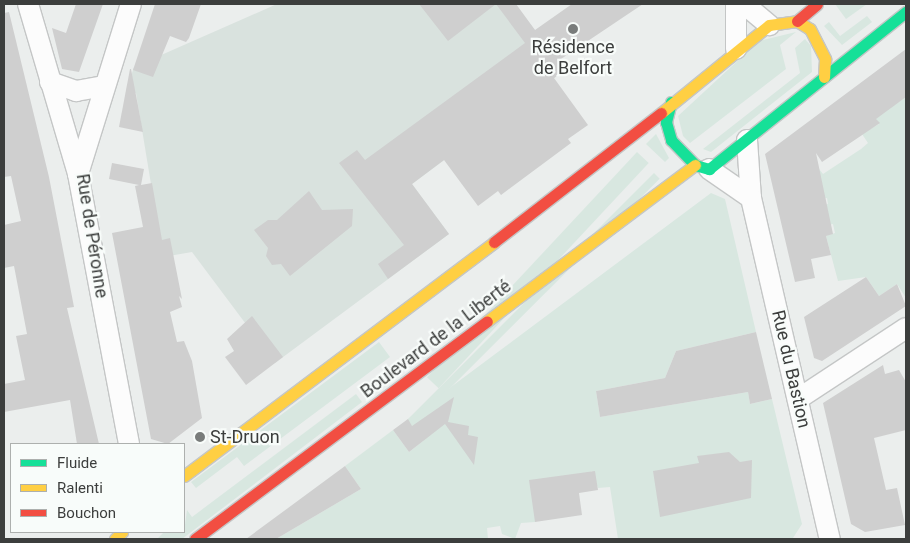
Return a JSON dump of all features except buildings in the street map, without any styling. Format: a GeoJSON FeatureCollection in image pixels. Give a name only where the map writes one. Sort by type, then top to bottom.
{"type":"FeatureCollection","features":[{"type":"Feature","properties":{"kind":"main road"},"geometry":{"type":"LineString","coordinates":[[185,475],[616,149],[736,49],[769,25],[796,21],[817,4]]}},
{"type":"Feature","properties":{"kind":"main road","name":"Boulevard de la Liberté"},"geometry":{"type":"LineString","coordinates":[[195,539],[702,167],[747,140],[906,12]]}},
{"type":"Feature","properties":{"kind":"main road"},"geometry":{"type":"LineString","coordinates":[[796,21],[820,43],[824,77]]}},
{"type":"Feature","properties":{"kind":"main road"},"geometry":{"type":"LineString","coordinates":[[671,102],[666,122],[671,140],[702,167]]}},
{"type":"Feature","properties":{"kind":"street"},"geometry":{"type":"LineString","coordinates":[[28,4],[78,174]]}},
{"type":"Feature","properties":{"kind":"street","name":"Rue de Péronne"},"geometry":{"type":"LineString","coordinates":[[129,443],[78,174],[131,4]]}},
{"type":"Feature","properties":{"kind":"street"},"geometry":{"type":"LineString","coordinates":[[736,4],[736,49]]}},
{"type":"Feature","properties":{"kind":"street"},"geometry":{"type":"LineString","coordinates":[[744,4],[769,25]]}},
{"type":"Feature","properties":{"kind":"street"},"geometry":{"type":"LineString","coordinates":[[50,82],[76,91],[104,86]]}},
{"type":"Feature","properties":{"kind":"street","name":"Rue du Bastion"},"geometry":{"type":"LineString","coordinates":[[747,140],[751,198],[830,539]]}},
{"type":"Feature","properties":{"kind":"street"},"geometry":{"type":"LineString","coordinates":[[702,167],[751,198]]}},
{"type":"Feature","properties":{"kind":"street"},"geometry":{"type":"LineString","coordinates":[[798,399],[906,328]]}},
{"type":"Feature","properties":{"kind":"shaded area"},"geometry":{"type":"Polygon","coordinates":[[[277,4],[515,4],[565,70],[412,184],[449,234],[275,363],[192,252],[163,257],[136,93],[126,91],[134,67],[277,4]]]}},
{"type":"Feature","properties":{"kind":"shaded area"},"geometry":{"type":"Polygon","coordinates":[[[835,4],[867,4],[846,19],[835,4]]]}},
{"type":"Feature","properties":{"kind":"shaded area"},"geometry":{"type":"Polygon","coordinates":[[[867,16],[872,22],[842,45],[824,26],[829,22],[840,36],[867,16]]]}},
{"type":"Feature","properties":{"kind":"shaded area"},"geometry":{"type":"Polygon","coordinates":[[[796,32],[780,45],[786,69],[690,143],[683,136],[678,116],[759,41],[796,32]]]}},
{"type":"Feature","properties":{"kind":"shaded area"},"geometry":{"type":"Polygon","coordinates":[[[805,39],[811,46],[812,72],[711,152],[703,149],[800,73],[795,48],[805,39]]]}},
{"type":"Feature","properties":{"kind":"shaded area"},"geometry":{"type":"Polygon","coordinates":[[[906,97],[906,298],[897,284],[879,296],[866,277],[838,281],[826,236],[835,233],[833,224],[812,229],[818,206],[828,204],[827,198],[821,199],[812,160],[823,174],[861,149],[868,143],[862,134],[879,124],[875,118],[906,97]]]}},
{"type":"Feature","properties":{"kind":"shaded area"},"geometry":{"type":"Polygon","coordinates":[[[656,134],[669,158],[665,162],[646,144],[656,134]]]}},
{"type":"Feature","properties":{"kind":"shaded area"},"geometry":{"type":"Polygon","coordinates":[[[637,152],[649,163],[439,388],[427,377],[637,152]]]}},
{"type":"Feature","properties":{"kind":"shaded area"},"geometry":{"type":"Polygon","coordinates":[[[654,173],[660,179],[407,432],[401,426],[654,173]]]}},
{"type":"Feature","properties":{"kind":"shaded area"},"geometry":{"type":"Polygon","coordinates":[[[711,193],[725,199],[756,332],[676,351],[665,378],[596,391],[600,417],[748,392],[750,404],[772,399],[802,524],[793,538],[618,539],[610,487],[598,488],[592,471],[535,522],[521,523],[515,539],[502,534],[500,526],[487,528],[488,539],[276,539],[361,489],[345,466],[393,430],[409,452],[423,441],[408,419],[711,193]]]}},
{"type":"Feature","properties":{"kind":"shaded area"},"geometry":{"type":"Polygon","coordinates":[[[379,342],[390,357],[244,466],[237,457],[196,488],[191,482],[379,342]]]}},
{"type":"Feature","properties":{"kind":"shaded area"},"geometry":{"type":"Polygon","coordinates":[[[356,394],[362,402],[182,539],[157,539],[163,533],[185,533],[187,510],[192,517],[356,394]]]}},
{"type":"Feature","properties":{"kind":"traffic: fast"},"geometry":{"type":"LineString","coordinates":[[671,102],[666,122],[671,140],[695,165],[709,169],[906,12]]}},
{"type":"Feature","properties":{"kind":"traffic: slow"},"geometry":{"type":"LineString","coordinates":[[661,113],[769,25],[797,21],[810,29],[825,59],[824,77]]}},
{"type":"Feature","properties":{"kind":"traffic: slow"},"geometry":{"type":"LineString","coordinates":[[487,321],[695,165]]}},
{"type":"Feature","properties":{"kind":"traffic: slow"},"geometry":{"type":"LineString","coordinates":[[185,475],[494,242]]}},
{"type":"Feature","properties":{"kind":"traffic: slow"},"geometry":{"type":"LineString","coordinates":[[115,539],[121,533]]}},
{"type":"Feature","properties":{"kind":"traffic: jam"},"geometry":{"type":"LineString","coordinates":[[797,21],[817,4]]}},
{"type":"Feature","properties":{"kind":"traffic: jam"},"geometry":{"type":"LineString","coordinates":[[494,242],[661,113]]}},
{"type":"Feature","properties":{"kind":"traffic: jam"},"geometry":{"type":"LineString","coordinates":[[195,539],[487,321]]}},
{"type":"Feature","properties":{"kind":"place","name":"Résidence de Belfort"},"geometry":{"type":"Point","coordinates":[573,29]}},
{"type":"Feature","properties":{"kind":"place","name":"St-Druon"},"geometry":{"type":"Point","coordinates":[200,437]}}]}
